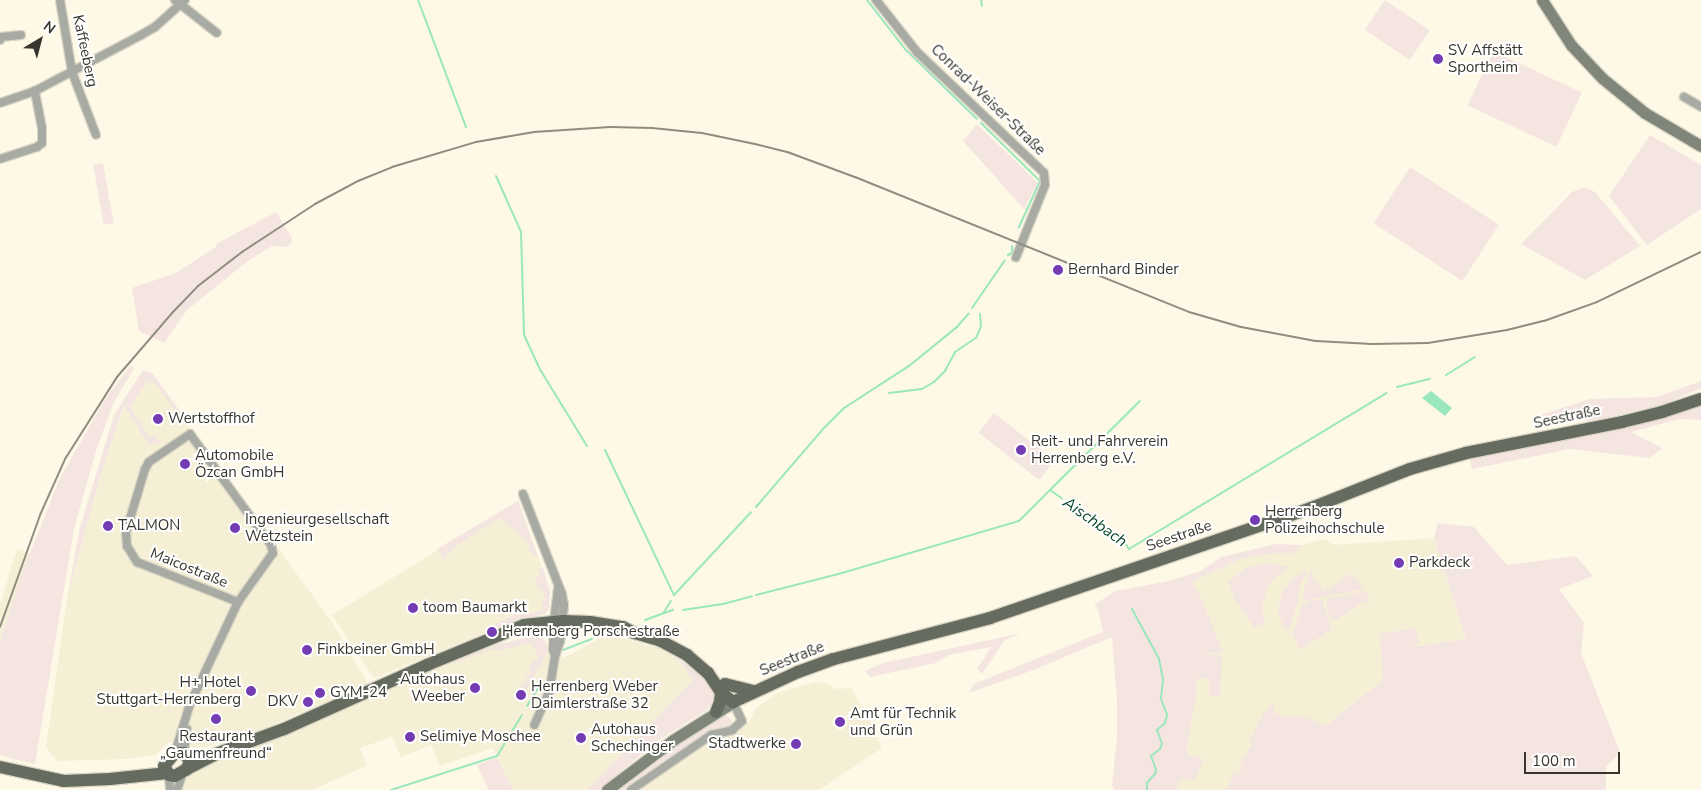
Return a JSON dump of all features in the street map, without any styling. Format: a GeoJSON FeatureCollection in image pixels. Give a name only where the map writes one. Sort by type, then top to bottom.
{"type":"FeatureCollection","features":[{"type":"Feature","properties":{"kind":"main road","name":"Seestraße"},"geometry":{"type":"LineString","coordinates":[[733,702],[754,691],[834,659],[990,618],[1311,508],[1410,469],[1466,453],[1566,435],[1646,416],[1701,398]]}},
{"type":"Feature","properties":{"kind":"main road"},"geometry":{"type":"LineString","coordinates":[[0,767],[64,780],[110,780],[131,776],[181,760],[216,754],[292,726],[524,626],[608,624],[623,627],[674,647],[695,661],[723,688],[733,702]]}},
{"type":"Feature","properties":{"kind":"main road"},"geometry":{"type":"LineString","coordinates":[[723,688],[754,691]]}},
{"type":"Feature","properties":{"kind":"main road"},"geometry":{"type":"LineString","coordinates":[[716,712],[723,688]]}},
{"type":"Feature","properties":{"kind":"main road"},"geometry":{"type":"LineString","coordinates":[[131,776],[169,774],[164,766],[181,760]]}},
{"type":"Feature","properties":{"kind":"street","name":"Kaffeeberg"},"geometry":{"type":"LineString","coordinates":[[60,0],[72,72],[96,134]]}},
{"type":"Feature","properties":{"kind":"street","name":"Conrad-Weiser-Straße"},"geometry":{"type":"LineString","coordinates":[[876,0],[917,52],[1044,173],[1045,185],[1016,257]]}},
{"type":"Feature","properties":{"kind":"street"},"geometry":{"type":"LineString","coordinates":[[1542,0],[1571,44],[1602,78],[1645,113],[1701,146]]}},
{"type":"Feature","properties":{"kind":"street"},"geometry":{"type":"LineString","coordinates":[[0,103],[36,91],[141,35],[180,1],[217,33]]}},
{"type":"Feature","properties":{"kind":"street"},"geometry":{"type":"LineString","coordinates":[[0,40],[1,37],[21,35]]}},
{"type":"Feature","properties":{"kind":"street"},"geometry":{"type":"LineString","coordinates":[[0,159],[37,147],[42,142],[42,128],[36,91]]}},
{"type":"Feature","properties":{"kind":"street"},"geometry":{"type":"LineString","coordinates":[[1684,97],[1701,107]]}},
{"type":"Feature","properties":{"kind":"street","name":"Maicostraße"},"geometry":{"type":"LineString","coordinates":[[190,434],[273,548],[273,553],[238,602],[137,562],[126,546],[126,532],[145,469],[149,462],[190,434]]}},
{"type":"Feature","properties":{"kind":"street"},"geometry":{"type":"LineString","coordinates":[[523,494],[564,605],[553,650],[555,656],[549,692],[534,725]]}},
{"type":"Feature","properties":{"kind":"street"},"geometry":{"type":"LineString","coordinates":[[177,790],[188,712],[238,602]]}},
{"type":"Feature","properties":{"kind":"street"},"geometry":{"type":"LineString","coordinates":[[631,790],[711,735],[732,730],[742,721],[733,702]]}},
{"type":"Feature","properties":{"kind":"street","name":"Seestraße"},"geometry":{"type":"LineString","coordinates":[[607,790],[662,748],[733,702]]}},
{"type":"Feature","properties":{"kind":"street"},"geometry":{"type":"LineString","coordinates":[[169,774],[170,790]]}},
{"type":"Feature","properties":{"kind":"shaded area"},"geometry":{"type":"Polygon","coordinates":[[[1385,0],[1430,30],[1410,60],[1365,30],[1385,0]]]}},
{"type":"Feature","properties":{"kind":"shaded area"},"geometry":{"type":"Polygon","coordinates":[[[1493,51],[1582,92],[1556,147],[1468,105],[1493,51]]]}},
{"type":"Feature","properties":{"kind":"shaded area"},"geometry":{"type":"Polygon","coordinates":[[[977,124],[1038,183],[1024,209],[963,141],[977,124]]]}},
{"type":"Feature","properties":{"kind":"shaded area"},"geometry":{"type":"Polygon","coordinates":[[[1650,135],[1701,165],[1701,209],[1647,245],[1609,196],[1650,135]]]}},
{"type":"Feature","properties":{"kind":"shaded area"},"geometry":{"type":"Polygon","coordinates":[[[103,163],[114,223],[104,225],[93,165],[103,163]]]}},
{"type":"Feature","properties":{"kind":"shaded area"},"geometry":{"type":"Polygon","coordinates":[[[1410,167],[1499,225],[1462,281],[1374,223],[1410,167]]]}},
{"type":"Feature","properties":{"kind":"shaded area"},"geometry":{"type":"Polygon","coordinates":[[[1585,187],[1595,192],[1640,246],[1585,280],[1521,244],[1572,192],[1585,187]]]}},
{"type":"Feature","properties":{"kind":"shaded area"},"geometry":{"type":"Polygon","coordinates":[[[276,212],[292,238],[291,243],[286,247],[272,246],[248,261],[187,310],[164,343],[139,331],[132,288],[176,273],[217,246],[216,244],[276,212]]]}},
{"type":"Feature","properties":{"kind":"shaded area"},"geometry":{"type":"Polygon","coordinates":[[[130,366],[134,368],[113,404],[96,451],[74,529],[35,764],[9,758],[0,754],[0,642],[22,573],[59,480],[104,401],[130,366]]]}},
{"type":"Feature","properties":{"kind":"shaded area"},"geometry":{"type":"Polygon","coordinates":[[[143,370],[152,373],[186,419],[185,422],[181,420],[156,384],[148,380],[130,407],[149,437],[156,436],[160,443],[149,445],[124,405],[99,481],[67,599],[80,527],[114,415],[143,370]]]}},
{"type":"Feature","properties":{"kind":"shaded area"},"geometry":{"type":"Polygon","coordinates":[[[148,371],[332,622],[368,684],[246,736],[210,746],[197,748],[168,742],[155,755],[126,759],[57,761],[46,747],[67,599],[99,481],[125,404],[148,371]]]}},
{"type":"Feature","properties":{"kind":"shaded area"},"geometry":{"type":"Polygon","coordinates":[[[1701,381],[1701,388],[1662,405],[1592,421],[1540,415],[1590,399],[1657,397],[1701,381]]]}},
{"type":"Feature","properties":{"kind":"shaded area"},"geometry":{"type":"Polygon","coordinates":[[[1431,391],[1452,408],[1445,416],[1422,398],[1431,391]]]}},
{"type":"Feature","properties":{"kind":"shaded area"},"geometry":{"type":"Polygon","coordinates":[[[1701,404],[1701,420],[1679,419],[1631,432],[1663,448],[1649,458],[1570,449],[1472,469],[1469,456],[1701,404]]]}},
{"type":"Feature","properties":{"kind":"shaded area","name":"Reit- und Fahrverein Herrenberg e.V."},"geometry":{"type":"Polygon","coordinates":[[[994,413],[1055,460],[1039,480],[979,433],[994,413]]]}},
{"type":"Feature","properties":{"kind":"shaded area"},"geometry":{"type":"Polygon","coordinates":[[[518,501],[547,582],[549,609],[545,614],[497,628],[374,678],[332,615],[518,501]]]}},
{"type":"Feature","properties":{"kind":"shaded area"},"geometry":{"type":"Polygon","coordinates":[[[518,501],[539,559],[527,548],[530,544],[500,518],[457,545],[444,559],[437,549],[518,501]]]}},
{"type":"Feature","properties":{"kind":"shaded area"},"geometry":{"type":"Polygon","coordinates":[[[1438,523],[1474,527],[1507,565],[1576,556],[1593,576],[1559,589],[1584,623],[1581,653],[1620,752],[1606,767],[1606,790],[1226,790],[1235,772],[1240,774],[1241,769],[1239,767],[1252,744],[1249,742],[1264,712],[1266,712],[1271,703],[1274,705],[1274,712],[1284,717],[1305,717],[1325,726],[1383,680],[1380,634],[1415,628],[1419,643],[1411,647],[1466,639],[1434,538],[1438,523]]]}},
{"type":"Feature","properties":{"kind":"shaded area"},"geometry":{"type":"Polygon","coordinates":[[[1434,538],[1466,639],[1409,647],[1383,680],[1325,726],[1257,790],[1116,790],[1191,582],[1243,558],[1277,553],[1296,553],[1302,545],[1325,539],[1333,545],[1434,538]]]}},
{"type":"Feature","properties":{"kind":"shaded area"},"geometry":{"type":"Polygon","coordinates":[[[1276,544],[1302,545],[1296,553],[1277,553],[1243,558],[1192,582],[1203,602],[1223,653],[1198,653],[1222,656],[1220,696],[1209,696],[1209,678],[1197,678],[1196,696],[1186,754],[1204,759],[1194,781],[1182,777],[1176,790],[1114,790],[1112,785],[1117,738],[1117,701],[1112,637],[1036,669],[969,693],[974,684],[1103,632],[1098,609],[1094,605],[1115,591],[1169,581],[1201,571],[1221,557],[1276,544]]]}},
{"type":"Feature","properties":{"kind":"shaded area"},"geometry":{"type":"Polygon","coordinates":[[[17,549],[30,553],[0,642],[0,604],[17,549]]]}},
{"type":"Feature","properties":{"kind":"shaded area"},"geometry":{"type":"Polygon","coordinates":[[[1265,563],[1289,567],[1273,579],[1267,588],[1262,608],[1265,622],[1254,628],[1235,599],[1228,581],[1247,568],[1265,563]]]}},
{"type":"Feature","properties":{"kind":"shaded area"},"geometry":{"type":"Polygon","coordinates":[[[543,568],[550,592],[549,609],[545,614],[495,628],[494,625],[516,614],[525,615],[542,610],[542,602],[546,599],[534,581],[541,573],[538,570],[543,568]]]}},
{"type":"Feature","properties":{"kind":"shaded area"},"geometry":{"type":"Polygon","coordinates":[[[1312,569],[1314,578],[1324,592],[1352,573],[1364,589],[1303,601],[1304,588],[1312,569]]]}},
{"type":"Feature","properties":{"kind":"shaded area"},"geometry":{"type":"Polygon","coordinates":[[[1307,571],[1300,585],[1298,603],[1288,632],[1280,619],[1278,609],[1282,593],[1294,577],[1307,571]]]}},
{"type":"Feature","properties":{"kind":"shaded area"},"geometry":{"type":"Polygon","coordinates":[[[1366,591],[1370,601],[1362,603],[1333,622],[1327,609],[1327,599],[1366,591]]]}},
{"type":"Feature","properties":{"kind":"shaded area"},"geometry":{"type":"Polygon","coordinates":[[[1311,600],[1322,600],[1332,629],[1300,650],[1292,633],[1302,606],[1311,600]]]}},
{"type":"Feature","properties":{"kind":"shaded area"},"geometry":{"type":"Polygon","coordinates":[[[1021,633],[1004,641],[982,674],[977,669],[991,647],[949,655],[936,663],[870,677],[865,671],[883,663],[1021,633]]]}},
{"type":"Feature","properties":{"kind":"shaded area"},"geometry":{"type":"Polygon","coordinates":[[[538,635],[544,639],[549,649],[522,698],[519,686],[527,681],[526,677],[531,673],[529,664],[539,658],[531,643],[497,651],[494,649],[454,663],[452,661],[497,645],[538,635]]]}},
{"type":"Feature","properties":{"kind":"shaded area"},"geometry":{"type":"Polygon","coordinates":[[[602,637],[620,638],[666,650],[681,663],[693,680],[587,790],[513,790],[493,748],[440,766],[431,745],[401,757],[392,737],[360,748],[367,766],[311,790],[181,790],[191,769],[452,661],[501,643],[544,639],[549,649],[564,658],[602,637]]]}},
{"type":"Feature","properties":{"kind":"shaded area"},"geometry":{"type":"Polygon","coordinates":[[[670,653],[704,677],[717,697],[707,710],[657,741],[599,790],[587,790],[693,680],[681,663],[670,653]]]}},
{"type":"Feature","properties":{"kind":"shaded area"},"geometry":{"type":"Polygon","coordinates":[[[815,682],[827,683],[836,689],[851,688],[869,718],[882,748],[819,790],[637,790],[714,737],[739,729],[750,720],[756,708],[777,693],[815,682]]]}},
{"type":"Feature","properties":{"kind":"shaded area"},"geometry":{"type":"Polygon","coordinates":[[[723,714],[732,720],[730,726],[706,733],[624,790],[614,790],[655,758],[723,714]]]}},
{"type":"Feature","properties":{"kind":"shaded area"},"geometry":{"type":"Polygon","coordinates":[[[497,757],[513,790],[489,790],[477,765],[497,757]]]}},
{"type":"Feature","properties":{"kind":"waterway"},"geometry":{"type":"LineString","coordinates":[[418,0],[466,127]]}},
{"type":"Feature","properties":{"kind":"waterway"},"geometry":{"type":"LineString","coordinates":[[867,0],[905,49],[977,119]]}},
{"type":"Feature","properties":{"kind":"waterway"},"geometry":{"type":"LineString","coordinates":[[981,0],[982,6]]}},
{"type":"Feature","properties":{"kind":"waterway"},"geometry":{"type":"LineString","coordinates":[[981,123],[1040,181],[1019,227]]}},
{"type":"Feature","properties":{"kind":"waterway"},"geometry":{"type":"LineString","coordinates":[[496,176],[521,232],[524,335],[541,371],[587,446]]}},
{"type":"Feature","properties":{"kind":"waterway"},"geometry":{"type":"LineString","coordinates":[[1008,255],[1012,253],[1012,246]]}},
{"type":"Feature","properties":{"kind":"waterway"},"geometry":{"type":"LineString","coordinates":[[972,308],[1005,260]]}},
{"type":"Feature","properties":{"kind":"waterway"},"geometry":{"type":"LineString","coordinates":[[756,507],[824,428],[844,408],[909,366],[957,327],[969,313]]}},
{"type":"Feature","properties":{"kind":"waterway"},"geometry":{"type":"LineString","coordinates":[[889,393],[922,389],[934,382],[945,371],[955,352],[976,338],[981,326],[980,314]]}},
{"type":"Feature","properties":{"kind":"waterway"},"geometry":{"type":"LineString","coordinates":[[1446,375],[1475,357]]}},
{"type":"Feature","properties":{"kind":"waterway"},"geometry":{"type":"LineString","coordinates":[[1397,387],[1430,379]]}},
{"type":"Feature","properties":{"kind":"waterway","name":"Aischbach"},"geometry":{"type":"LineString","coordinates":[[756,595],[842,573],[1019,521],[1050,490],[1124,542],[1129,549],[1387,393]]}},
{"type":"Feature","properties":{"kind":"waterway"},"geometry":{"type":"LineString","coordinates":[[1051,489],[1140,401]]}},
{"type":"Feature","properties":{"kind":"waterway"},"geometry":{"type":"LineString","coordinates":[[605,450],[674,595],[751,512]]}},
{"type":"Feature","properties":{"kind":"waterway","name":"Aischbach"},"geometry":{"type":"LineString","coordinates":[[683,610],[723,604],[752,596]]}},
{"type":"Feature","properties":{"kind":"waterway"},"geometry":{"type":"LineString","coordinates":[[664,612],[671,601]]}},
{"type":"Feature","properties":{"kind":"waterway"},"geometry":{"type":"LineString","coordinates":[[1132,609],[1159,659],[1163,679],[1161,699],[1167,715],[1165,723],[1157,730],[1162,744],[1160,749],[1151,756],[1156,769],[1155,774],[1147,783],[1147,790]]}},
{"type":"Feature","properties":{"kind":"waterway","name":"Aischbach"},"geometry":{"type":"LineString","coordinates":[[645,620],[673,610]]}},
{"type":"Feature","properties":{"kind":"waterway","name":"Aischbach"},"geometry":{"type":"LineString","coordinates":[[563,650],[592,639]]}},
{"type":"Feature","properties":{"kind":"waterway","name":"Aischbach"},"geometry":{"type":"LineString","coordinates":[[527,706],[539,687]]}},
{"type":"Feature","properties":{"kind":"waterway","name":"Aischbach"},"geometry":{"type":"LineString","coordinates":[[391,790],[497,756],[522,715]]}},
{"type":"Feature","properties":{"kind":"railway"},"geometry":{"type":"LineString","coordinates":[[0,627],[40,515],[65,459],[117,377],[198,286],[242,252],[315,204],[358,181],[392,167],[476,142],[534,132],[610,127],[652,128],[702,133],[755,144],[790,153],[855,177],[1189,312],[1241,327],[1316,341],[1372,344],[1428,343],[1507,330],[1544,321],[1597,302],[1701,252]]}},
{"type":"Feature","properties":{"kind":"place","name":"SV Affstätt Sportheim"},"geometry":{"type":"Point","coordinates":[1438,59]}},
{"type":"Feature","properties":{"kind":"place","name":"Bernhard Binder"},"geometry":{"type":"Point","coordinates":[1058,270]}},
{"type":"Feature","properties":{"kind":"place","name":"Wertstoffhof"},"geometry":{"type":"Point","coordinates":[158,419]}},
{"type":"Feature","properties":{"kind":"place","name":"Reit- und Fahrverein Herrenberg e.V."},"geometry":{"type":"Point","coordinates":[1021,450]}},
{"type":"Feature","properties":{"kind":"place","name":"Automobile Özcan GmbH"},"geometry":{"type":"Point","coordinates":[185,464]}},
{"type":"Feature","properties":{"kind":"place","name":"Herrenberg Polizeihochschule"},"geometry":{"type":"Point","coordinates":[1255,520]}},
{"type":"Feature","properties":{"kind":"place","name":"TALMON"},"geometry":{"type":"Point","coordinates":[108,526]}},
{"type":"Feature","properties":{"kind":"place","name":"Ingenieurgesellschaft Wetzstein"},"geometry":{"type":"Point","coordinates":[235,528]}},
{"type":"Feature","properties":{"kind":"place","name":"Parkdeck"},"geometry":{"type":"Point","coordinates":[1399,563]}},
{"type":"Feature","properties":{"kind":"place","name":"toom Baumarkt"},"geometry":{"type":"Point","coordinates":[413,608]}},
{"type":"Feature","properties":{"kind":"place","name":"Herrenberg Porschestraße"},"geometry":{"type":"Point","coordinates":[492,632]}},
{"type":"Feature","properties":{"kind":"place","name":"Finkbeiner GmbH"},"geometry":{"type":"Point","coordinates":[307,650]}},
{"type":"Feature","properties":{"kind":"place","name":"Autohaus Weeber"},"geometry":{"type":"Point","coordinates":[475,688]}},
{"type":"Feature","properties":{"kind":"place","name":"H+ Hotel Stuttgart-Herrenberg"},"geometry":{"type":"Point","coordinates":[251,691]}},
{"type":"Feature","properties":{"kind":"place","name":"GYM-24"},"geometry":{"type":"Point","coordinates":[320,693]}},
{"type":"Feature","properties":{"kind":"place","name":"Herrenberg Weber Daimlerstraße 32"},"geometry":{"type":"Point","coordinates":[521,695]}},
{"type":"Feature","properties":{"kind":"place","name":"DKV"},"geometry":{"type":"Point","coordinates":[308,702]}},
{"type":"Feature","properties":{"kind":"place","name":"Restaurant „Gaumenfreund“"},"geometry":{"type":"Point","coordinates":[216,719]}},
{"type":"Feature","properties":{"kind":"place","name":"Amt für Technik und Grün"},"geometry":{"type":"Point","coordinates":[840,722]}},
{"type":"Feature","properties":{"kind":"place","name":"Selimiye Moschee"},"geometry":{"type":"Point","coordinates":[410,737]}},
{"type":"Feature","properties":{"kind":"place","name":"Autohaus Schechinger"},"geometry":{"type":"Point","coordinates":[581,738]}},
{"type":"Feature","properties":{"kind":"place","name":"Stadtwerke"},"geometry":{"type":"Point","coordinates":[796,744]}}]}
